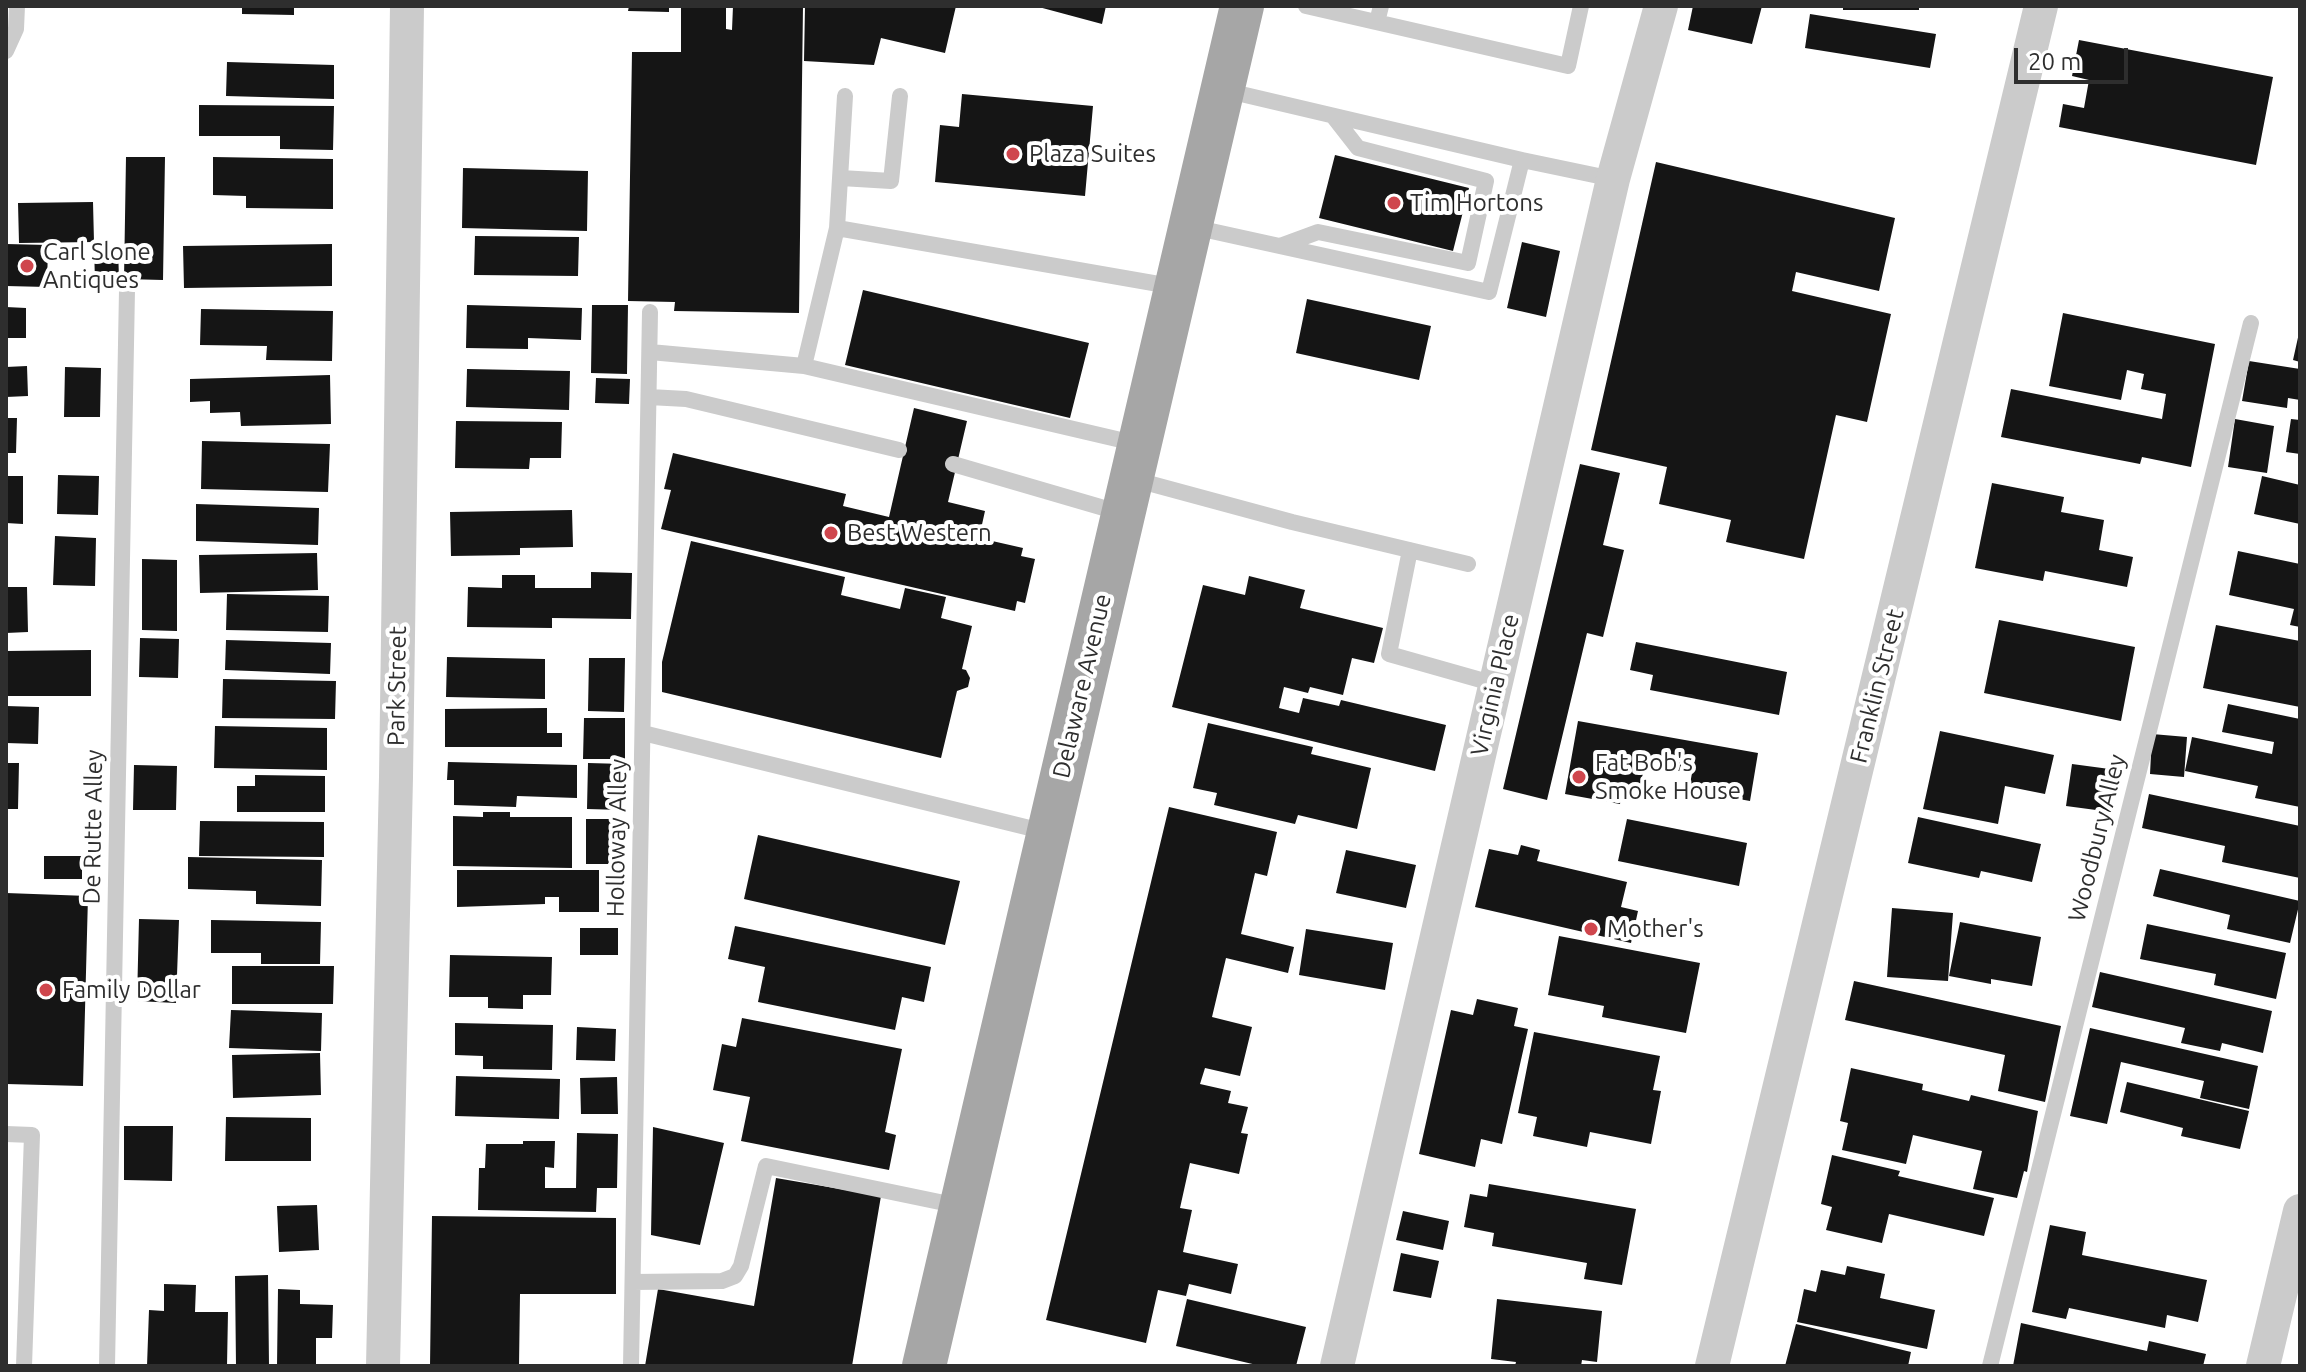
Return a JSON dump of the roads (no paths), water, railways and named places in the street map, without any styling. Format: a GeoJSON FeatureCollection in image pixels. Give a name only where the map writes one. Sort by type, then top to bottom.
{"type":"FeatureCollection","features":[{"type":"Feature","properties":{"kind":"main road","name":"Delaware Avenue"},"geometry":{"type":"LineString","coordinates":[[924,1366],[1242,6]]}},
{"type":"Feature","properties":{"kind":"street","name":"Park Street"},"geometry":{"type":"LineString","coordinates":[[383,1366],[396,777],[407,6]]}},
{"type":"Feature","properties":{"kind":"street","name":"Virginia Place"},"geometry":{"type":"LineString","coordinates":[[1337,1366],[1613,179],[1661,6]]}},
{"type":"Feature","properties":{"kind":"street","name":"Franklin Street"},"geometry":{"type":"LineString","coordinates":[[1712,1366],[2041,6]]}},
{"type":"Feature","properties":{"kind":"street"},"geometry":{"type":"LineString","coordinates":[[2263,1366],[2300,1211]]}},
{"type":"Feature","properties":{"kind":"lane"},"geometry":{"type":"LineString","coordinates":[[6,51],[16,29],[17,6]]}},
{"type":"Feature","properties":{"kind":"lane"},"geometry":{"type":"LineString","coordinates":[[1306,6],[1379,14],[1568,66],[1581,6]]}},
{"type":"Feature","properties":{"kind":"lane"},"geometry":{"type":"LineString","coordinates":[[1222,90],[1613,179]]}},
{"type":"Feature","properties":{"kind":"lane"},"geometry":{"type":"LineString","coordinates":[[804,366],[837,228],[845,96]]}},
{"type":"Feature","properties":{"kind":"lane"},"geometry":{"type":"LineString","coordinates":[[841,178],[891,181],[900,96]]}},
{"type":"Feature","properties":{"kind":"lane"},"geometry":{"type":"LineString","coordinates":[[1280,246],[1318,232],[1468,263],[1486,181],[1358,148],[1333,116]]}},
{"type":"Feature","properties":{"kind":"lane"},"geometry":{"type":"LineString","coordinates":[[1190,227],[1489,292],[1522,160]]}},
{"type":"Feature","properties":{"kind":"lane"},"geometry":{"type":"LineString","coordinates":[[837,228],[1176,287]]}},
{"type":"Feature","properties":{"kind":"lane","name":"De Rutte Alley"},"geometry":{"type":"LineString","coordinates":[[107,1366],[127,290]]}},
{"type":"Feature","properties":{"kind":"lane","name":"Holloway Alley"},"geometry":{"type":"LineString","coordinates":[[631,1366],[650,312]]}},
{"type":"Feature","properties":{"kind":"lane","name":"Woodbury Alley"},"geometry":{"type":"LineString","coordinates":[[1990,1366],[2251,323]]}},
{"type":"Feature","properties":{"kind":"lane"},"geometry":{"type":"LineString","coordinates":[[650,352],[804,366],[1131,479],[1468,564]]}},
{"type":"Feature","properties":{"kind":"lane"},"geometry":{"type":"LineString","coordinates":[[649,397],[686,399],[899,450]]}},
{"type":"Feature","properties":{"kind":"lane"},"geometry":{"type":"LineString","coordinates":[[953,464],[1131,479]]}},
{"type":"Feature","properties":{"kind":"lane"},"geometry":{"type":"LineString","coordinates":[[1410,550],[1389,654],[1495,684]]}},
{"type":"Feature","properties":{"kind":"lane"},"geometry":{"type":"LineString","coordinates":[[643,733],[1048,832]]}},
{"type":"Feature","properties":{"kind":"lane"},"geometry":{"type":"LineString","coordinates":[[6,1134],[32,1135],[24,1366]]}},
{"type":"Feature","properties":{"kind":"lane"},"geometry":{"type":"LineString","coordinates":[[633,1282],[722,1281],[735,1276],[741,1266],[766,1166],[961,1207]]}},
{"type":"Feature","properties":{"kind":"lane"},"geometry":{"type":"LineString","coordinates":[[6,1346],[25,1346]]}},
{"type":"Feature","properties":{"kind":"place","name":"Plaza Suites"},"geometry":{"type":"Point","coordinates":[1013,154]}},
{"type":"Feature","properties":{"kind":"place","name":"Tim Hortons"},"geometry":{"type":"Point","coordinates":[1394,203]}},
{"type":"Feature","properties":{"kind":"place","name":"Carl Slone Antiques"},"geometry":{"type":"Point","coordinates":[27,266]}},
{"type":"Feature","properties":{"kind":"place","name":"Best Western"},"geometry":{"type":"Point","coordinates":[831,533]}},
{"type":"Feature","properties":{"kind":"place","name":"Fat Bob's Smoke House"},"geometry":{"type":"Point","coordinates":[1579,777]}},
{"type":"Feature","properties":{"kind":"place","name":"Mother's"},"geometry":{"type":"Point","coordinates":[1591,929]}},
{"type":"Feature","properties":{"kind":"place","name":"Family Dollar"},"geometry":{"type":"Point","coordinates":[46,990]}}]}
